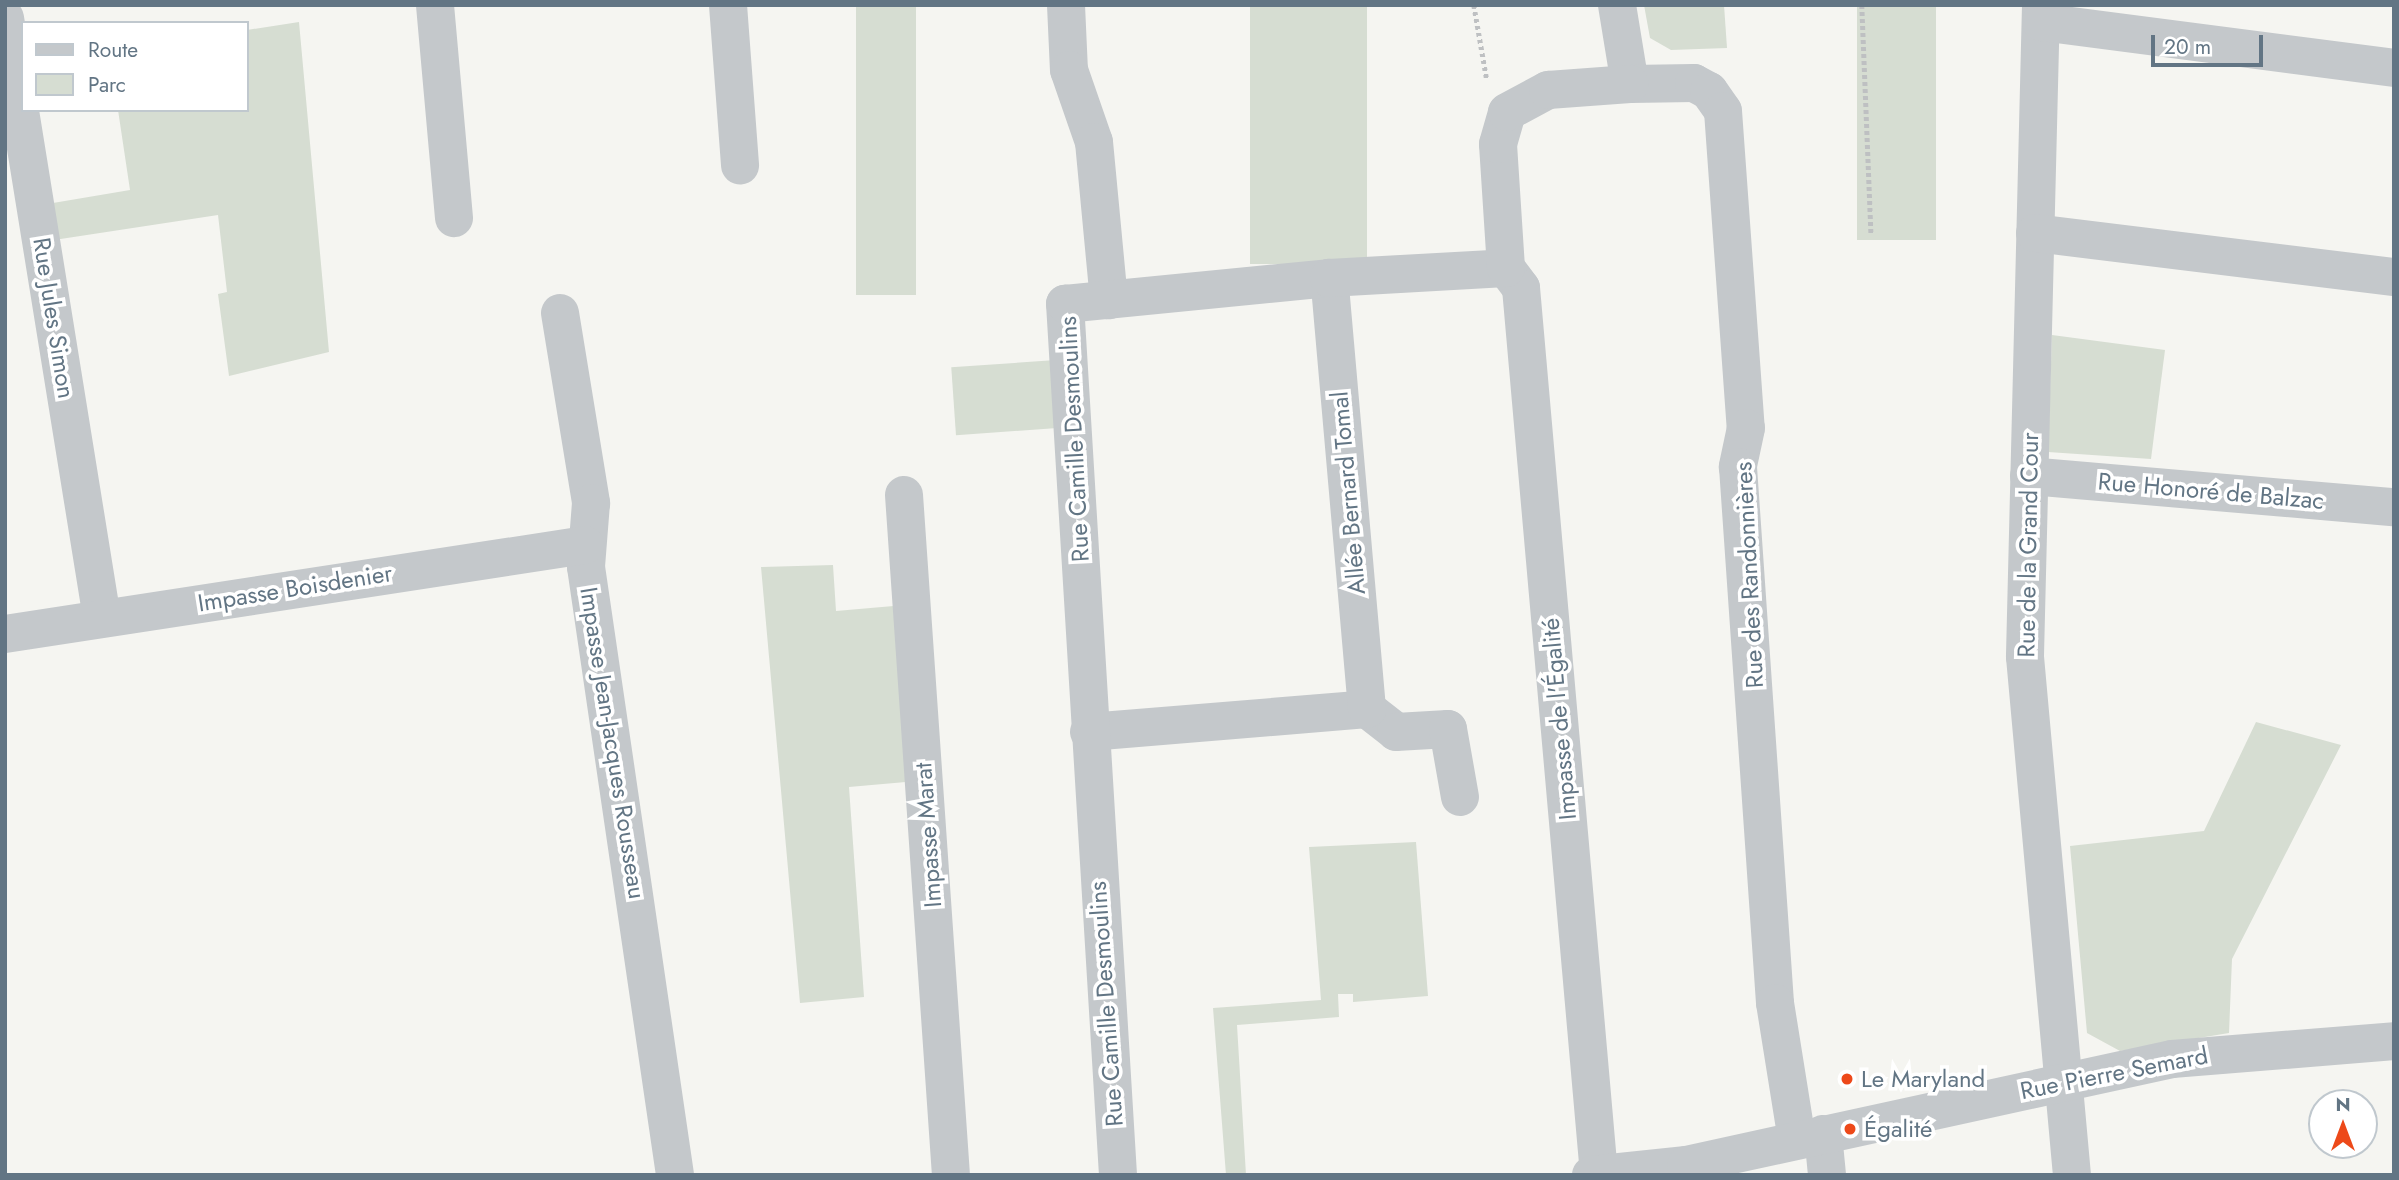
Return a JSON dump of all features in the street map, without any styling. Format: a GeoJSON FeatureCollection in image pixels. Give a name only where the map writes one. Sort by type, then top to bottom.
{"type":"FeatureCollection","features":[{"type":"Feature","properties":{"kind":"street"},"geometry":{"type":"LineString","coordinates":[[435,5],[454,218]]}},
{"type":"Feature","properties":{"kind":"street"},"geometry":{"type":"LineString","coordinates":[[728,5],[740,166]]}},
{"type":"Feature","properties":{"kind":"street"},"geometry":{"type":"LineString","coordinates":[[1066,5],[1069,70],[1094,142],[1109,300]]}},
{"type":"Feature","properties":{"kind":"street"},"geometry":{"type":"LineString","coordinates":[[1506,268],[1498,144],[1507,112],[1529,95],[1630,84],[1617,5]]}},
{"type":"Feature","properties":{"kind":"street"},"geometry":{"type":"LineString","coordinates":[[2041,14],[2394,68]]}},
{"type":"Feature","properties":{"kind":"street","name":"Rue de la Grand Cour"},"geometry":{"type":"LineString","coordinates":[[2041,14],[2025,657],[2072,1175]]}},
{"type":"Feature","properties":{"kind":"street","name":"Rue Jules Simon"},"geometry":{"type":"LineString","coordinates":[[5,18],[102,618]]}},
{"type":"Feature","properties":{"kind":"street","name":"Rue des Randonnières"},"geometry":{"type":"LineString","coordinates":[[1630,84],[1693,83],[1709,91],[1723,111],[1746,428],[1738,467],[1775,1003],[1810,1137],[1827,1175]]}},
{"type":"Feature","properties":{"kind":"street"},"geometry":{"type":"LineString","coordinates":[[2035,233],[2394,277]]}},
{"type":"Feature","properties":{"kind":"street","name":"Rue Camille Desmoulins"},"geometry":{"type":"LineString","coordinates":[[1118,1175],[1065,304],[1329,278],[1506,268]]}},
{"type":"Feature","properties":{"kind":"street","name":"Impasse de l'Égalité"},"geometry":{"type":"LineString","coordinates":[[1506,268],[1521,288],[1599,1174]]}},
{"type":"Feature","properties":{"kind":"street","name":"Allée Bernard Tomal"},"geometry":{"type":"LineString","coordinates":[[1329,278],[1367,709]]}},
{"type":"Feature","properties":{"kind":"street","name":"Impasse Jean-Jacques Rousseau"},"geometry":{"type":"LineString","coordinates":[[560,313],[591,503],[584,545],[675,1175]]}},
{"type":"Feature","properties":{"kind":"street","name":"Rue Honoré de Balzac"},"geometry":{"type":"LineString","coordinates":[[2029,476],[2394,507]]}},
{"type":"Feature","properties":{"kind":"street","name":"Impasse Marat"},"geometry":{"type":"LineString","coordinates":[[904,495],[951,1175]]}},
{"type":"Feature","properties":{"kind":"street","name":"Impasse Boisdenier"},"geometry":{"type":"LineString","coordinates":[[5,634],[584,545]]}},
{"type":"Feature","properties":{"kind":"street"},"geometry":{"type":"LineString","coordinates":[[1089,732],[1367,709],[1396,732],[1448,729],[1460,797]]}},
{"type":"Feature","properties":{"kind":"street","name":"Rue Pierre Semard"},"geometry":{"type":"LineString","coordinates":[[1591,1175],[1661,1169],[2064,1083],[2234,1050],[2394,1041]]}},
{"type":"Feature","properties":{"kind":"path"},"geometry":{"type":"LineString","coordinates":[[1474,5],[1498,144]]}},
{"type":"Feature","properties":{"kind":"path"},"geometry":{"type":"LineString","coordinates":[[1862,5],[1871,234]]}},
{"type":"Feature","properties":{"kind":"green space"},"geometry":{"type":"Polygon","coordinates":[[[856,5],[916,5],[916,295],[856,295],[856,5]]]}},
{"type":"Feature","properties":{"kind":"green space"},"geometry":{"type":"Polygon","coordinates":[[[1250,5],[1367,5],[1367,264],[1250,264],[1250,5]]]}},
{"type":"Feature","properties":{"kind":"green space"},"geometry":{"type":"Polygon","coordinates":[[[1644,5],[1724,5],[1727,48],[1671,50],[1650,38],[1644,5]]]}},
{"type":"Feature","properties":{"kind":"green space"},"geometry":{"type":"Polygon","coordinates":[[[1857,5],[1936,5],[1936,240],[1857,240],[1857,5]]]}},
{"type":"Feature","properties":{"kind":"green space"},"geometry":{"type":"Polygon","coordinates":[[[299,22],[329,352],[229,376],[218,294],[227,292],[218,215],[54,240],[47,204],[130,190],[118,112],[248,112],[248,30],[299,22]]]}},
{"type":"Feature","properties":{"kind":"green space"},"geometry":{"type":"Polygon","coordinates":[[[2052,335],[2165,350],[2151,459],[2048,452],[2052,335]]]}},
{"type":"Feature","properties":{"kind":"green space"},"geometry":{"type":"Polygon","coordinates":[[[1056,360],[1061,428],[956,435],[951,367],[1056,360]]]}},
{"type":"Feature","properties":{"kind":"green space"},"geometry":{"type":"Polygon","coordinates":[[[833,565],[836,611],[905,605],[917,781],[849,787],[864,997],[800,1003],[761,567],[833,565]]]}},
{"type":"Feature","properties":{"kind":"green space"},"geometry":{"type":"Polygon","coordinates":[[[2256,722],[2341,745],[2232,959],[2229,1033],[2120,1051],[2087,1033],[2070,846],[2204,831],[2256,722]]]}},
{"type":"Feature","properties":{"kind":"green space"},"geometry":{"type":"Polygon","coordinates":[[[1416,842],[1428,996],[1353,1002],[1353,994],[1338,994],[1339,1017],[1237,1025],[1246,1175],[1226,1175],[1213,1008],[1321,1000],[1309,847],[1416,842]]]}},
{"type":"Feature","properties":{"kind":"place","name":"Le Maryland"},"geometry":{"type":"Point","coordinates":[1847,1079]}},
{"type":"Feature","properties":{"kind":"place","name":"Égalité"},"geometry":{"type":"Point","coordinates":[1850,1129]}}]}
